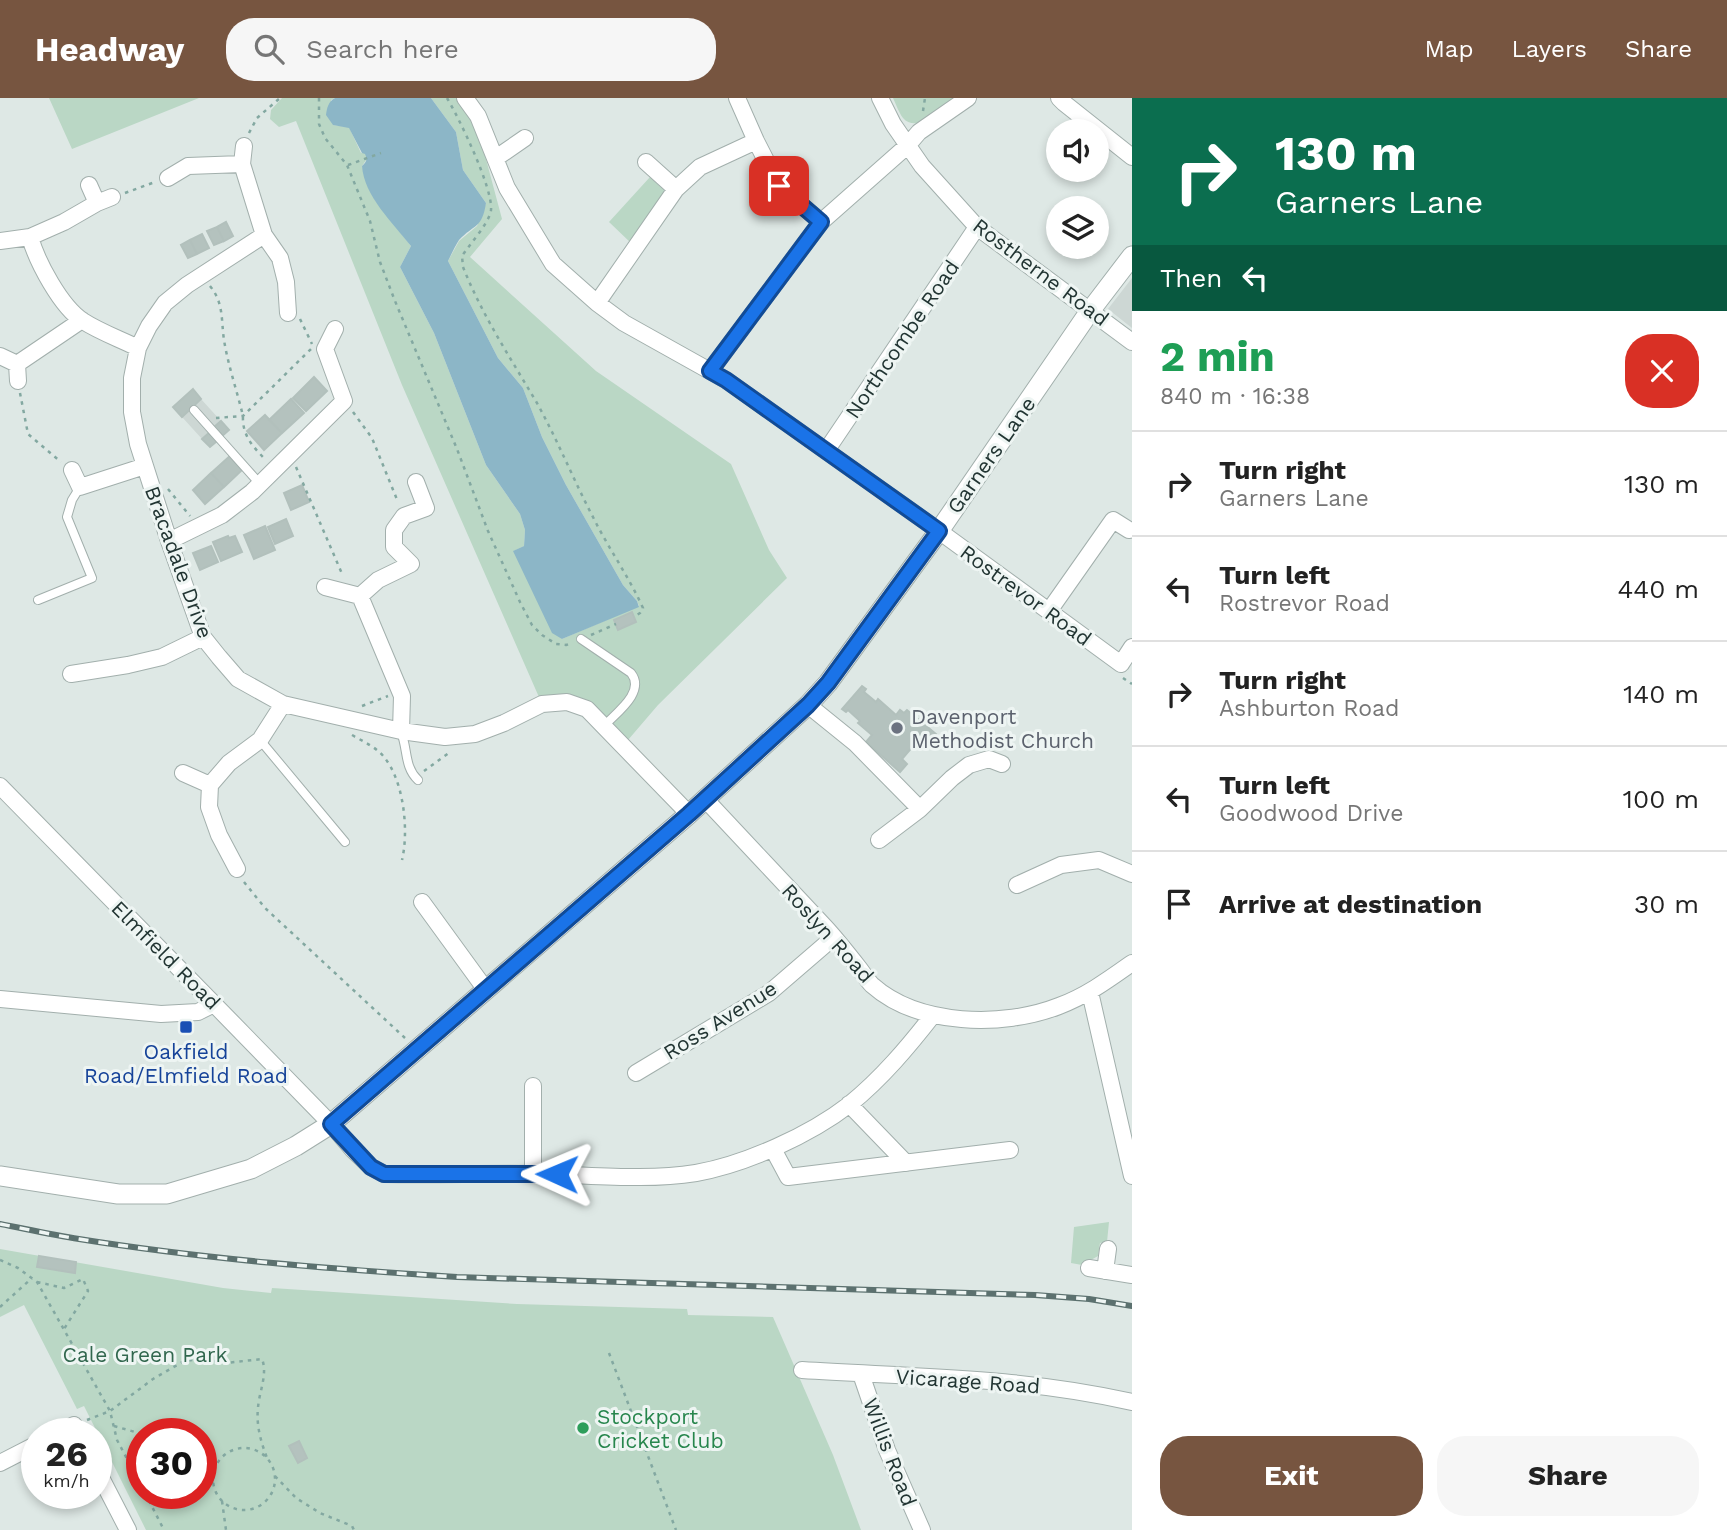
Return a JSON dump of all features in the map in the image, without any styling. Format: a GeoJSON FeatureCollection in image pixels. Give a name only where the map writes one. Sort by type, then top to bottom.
{"type":"FeatureCollection","features":[{"type":"Feature","properties":{"kind":"street","name":"Rostrevor Road"},"geometry":{"type":"LineString","coordinates":[[465,98],[478,116],[507,188],[554,264],[597,303],[624,323],[726,380],[1121,664],[1132,647]]}},
{"type":"Feature","properties":{"kind":"street"},"geometry":{"type":"LineString","coordinates":[[737,98],[779,186],[821,222]]}},
{"type":"Feature","properties":{"kind":"street","name":"Rostherne Road"},"geometry":{"type":"LineString","coordinates":[[880,98],[907,146],[977,227],[1132,342]]}},
{"type":"Feature","properties":{"kind":"street"},"geometry":{"type":"LineString","coordinates":[[710,371],[821,222],[907,146],[919,132],[968,98]]}},
{"type":"Feature","properties":{"kind":"street"},"geometry":{"type":"LineString","coordinates":[[1059,98],[1132,157]]}},
{"type":"Feature","properties":{"kind":"street"},"geometry":{"type":"LineString","coordinates":[[496,158],[525,138]]}},
{"type":"Feature","properties":{"kind":"street"},"geometry":{"type":"LineString","coordinates":[[597,303],[676,189],[700,167],[756,141]]}},
{"type":"Feature","properties":{"kind":"street"},"geometry":{"type":"LineString","coordinates":[[244,146],[242,164],[264,235],[280,258],[286,282],[288,313]]}},
{"type":"Feature","properties":{"kind":"street"},"geometry":{"type":"LineString","coordinates":[[646,162],[676,189]]}},
{"type":"Feature","properties":{"kind":"street"},"geometry":{"type":"LineString","coordinates":[[168,178],[188,166],[242,164]]}},
{"type":"Feature","properties":{"kind":"street"},"geometry":{"type":"LineString","coordinates":[[0,241],[30,237],[104,200],[89,185]]}},
{"type":"Feature","properties":{"kind":"street","name":"Northcombe Road"},"geometry":{"type":"LineString","coordinates":[[826,451],[977,227]]}},
{"type":"Feature","properties":{"kind":"street","name":"Bracadale Drive"},"geometry":{"type":"LineString","coordinates":[[264,235],[201,276],[166,303],[149,326],[138,348],[132,378],[132,412],[138,444],[203,637],[238,679],[283,704],[401,731],[445,737],[475,734],[542,704],[567,702],[587,709],[689,814]]}},
{"type":"Feature","properties":{"kind":"street"},"geometry":{"type":"LineString","coordinates":[[30,237],[41,268],[65,304],[82,320],[138,348]]}},
{"type":"Feature","properties":{"kind":"street","name":"Garners Lane"},"geometry":{"type":"LineString","coordinates":[[0,1176],[118,1194],[167,1194],[251,1169],[331,1124],[689,814],[808,705],[828,683],[939,531],[1090,311],[1132,256]]}},
{"type":"Feature","properties":{"kind":"street"},"geometry":{"type":"LineString","coordinates":[[17,364],[82,320]]}},
{"type":"Feature","properties":{"kind":"street"},"geometry":{"type":"LineString","coordinates":[[169,541],[222,516],[260,484],[344,401],[325,349],[335,329]]}},
{"type":"Feature","properties":{"kind":"street"},"geometry":{"type":"LineString","coordinates":[[0,356],[17,364]]}},
{"type":"Feature","properties":{"kind":"street"},"geometry":{"type":"LineString","coordinates":[[17,364],[18,381]]}},
{"type":"Feature","properties":{"kind":"street"},"geometry":{"type":"LineString","coordinates":[[72,470],[80,487],[145,466]]}},
{"type":"Feature","properties":{"kind":"street"},"geometry":{"type":"LineString","coordinates":[[325,587],[355,595],[411,564],[394,547],[394,530],[404,516],[426,508],[415,482]]}},
{"type":"Feature","properties":{"kind":"street"},"geometry":{"type":"LineString","coordinates":[[1049,611],[1108,517],[1129,530]]}},
{"type":"Feature","properties":{"kind":"street"},"geometry":{"type":"LineString","coordinates":[[355,595],[402,696],[401,731]]}},
{"type":"Feature","properties":{"kind":"street"},"geometry":{"type":"LineString","coordinates":[[71,674],[162,657],[203,637]]}},
{"type":"Feature","properties":{"kind":"street"},"geometry":{"type":"LineString","coordinates":[[237,869],[219,835],[209,807],[210,785],[229,763],[260,740],[283,704]]}},
{"type":"Feature","properties":{"kind":"street"},"geometry":{"type":"LineString","coordinates":[[808,705],[855,743],[920,809]]}},
{"type":"Feature","properties":{"kind":"street"},"geometry":{"type":"LineString","coordinates":[[879,839],[920,809],[969,765],[989,758],[1002,764]]}},
{"type":"Feature","properties":{"kind":"street"},"geometry":{"type":"LineString","coordinates":[[183,774],[210,785]]}},
{"type":"Feature","properties":{"kind":"street","name":"Elmfield Road"},"geometry":{"type":"LineString","coordinates":[[0,786],[371,1167],[384,1174],[653,1177],[696,1173],[736,1163],[773,1149],[849,1104],[899,1058],[933,1015]]}},
{"type":"Feature","properties":{"kind":"street","name":"Roslyn Road"},"geometry":{"type":"LineString","coordinates":[[705,799],[834,937],[872,984],[902,1004],[933,1015],[984,1020],[1024,1016],[1058,1007],[1090,992],[1132,963]]}},
{"type":"Feature","properties":{"kind":"street"},"geometry":{"type":"LineString","coordinates":[[1017,885],[1061,865],[1099,860],[1132,874]]}},
{"type":"Feature","properties":{"kind":"street"},"geometry":{"type":"LineString","coordinates":[[422,902],[486,990]]}},
{"type":"Feature","properties":{"kind":"street","name":"Ross Avenue"},"geometry":{"type":"LineString","coordinates":[[635,1073],[769,993],[834,937]]}},
{"type":"Feature","properties":{"kind":"street"},"geometry":{"type":"LineString","coordinates":[[1090,992],[1132,1176]]}},
{"type":"Feature","properties":{"kind":"street"},"geometry":{"type":"LineString","coordinates":[[0,999],[161,1014],[198,1012],[215,1004]]}},
{"type":"Feature","properties":{"kind":"street"},"geometry":{"type":"LineString","coordinates":[[533,1086],[533,1174]]}},
{"type":"Feature","properties":{"kind":"street"},"geometry":{"type":"LineString","coordinates":[[849,1104],[906,1163]]}},
{"type":"Feature","properties":{"kind":"street"},"geometry":{"type":"LineString","coordinates":[[773,1149],[788,1177],[1010,1150]]}},
{"type":"Feature","properties":{"kind":"street"},"geometry":{"type":"LineString","coordinates":[[1108,1249],[1097,1269],[1132,1275]]}},
{"type":"Feature","properties":{"kind":"street","name":"Vicarage Road"},"geometry":{"type":"LineString","coordinates":[[802,1370],[1012,1382],[1088,1392],[1132,1402]]}},
{"type":"Feature","properties":{"kind":"street","name":"Willis Road"},"geometry":{"type":"LineString","coordinates":[[861,1374],[887,1450],[922,1530]]}},
{"type":"Feature","properties":{"kind":"street"},"geometry":{"type":"LineString","coordinates":[[0,1463],[21,1452]]}},
{"type":"Feature","properties":{"kind":"street"},"geometry":{"type":"LineString","coordinates":[[112,1499],[128,1530]]}},
{"type":"Feature","properties":{"kind":"lane"},"geometry":{"type":"LineString","coordinates":[[194,410],[260,484]]}},
{"type":"Feature","properties":{"kind":"lane"},"geometry":{"type":"LineString","coordinates":[[38,600],[92,578],[67,517],[72,500],[80,487]]}},
{"type":"Feature","properties":{"kind":"lane"},"geometry":{"type":"LineString","coordinates":[[581,639],[635,676],[633,694],[604,726]]}},
{"type":"Feature","properties":{"kind":"lane"},"geometry":{"type":"LineString","coordinates":[[401,731],[411,774],[417,779]]}},
{"type":"Feature","properties":{"kind":"lane"},"geometry":{"type":"LineString","coordinates":[[260,740],[345,842]]}},
{"type":"Feature","properties":{"kind":"path"},"geometry":{"type":"LineString","coordinates":[[244,146],[257,118],[280,98]]}},
{"type":"Feature","properties":{"kind":"path"},"geometry":{"type":"LineString","coordinates":[[319,98],[319,124],[326,138],[347,165],[370,221],[380,262],[395,301],[488,531],[532,625],[556,644],[566,645],[616,624]]}},
{"type":"Feature","properties":{"kind":"path"},"geometry":{"type":"LineString","coordinates":[[447,98],[460,119],[490,195],[491,212],[462,256],[464,267],[495,332],[549,425],[601,534],[632,584],[643,608],[634,617]]}},
{"type":"Feature","properties":{"kind":"path"},"geometry":{"type":"LineString","coordinates":[[347,165],[381,153]]}},
{"type":"Feature","properties":{"kind":"path"},"geometry":{"type":"LineString","coordinates":[[104,200],[168,178]]}},
{"type":"Feature","properties":{"kind":"path"},"geometry":{"type":"LineString","coordinates":[[201,276],[216,294],[222,310],[224,339],[243,424],[250,443],[275,469]]}},
{"type":"Feature","properties":{"kind":"path"},"geometry":{"type":"LineString","coordinates":[[201,418],[243,416],[314,347],[331,365]]}},
{"type":"Feature","properties":{"kind":"path"},"geometry":{"type":"LineString","coordinates":[[18,381],[28,434],[72,470]]}},
{"type":"Feature","properties":{"kind":"path"},"geometry":{"type":"LineString","coordinates":[[344,401],[372,438],[404,516]]}},
{"type":"Feature","properties":{"kind":"path"},"geometry":{"type":"LineString","coordinates":[[290,454],[355,595]]}},
{"type":"Feature","properties":{"kind":"path"},"geometry":{"type":"LineString","coordinates":[[167,488],[199,526]]}},
{"type":"Feature","properties":{"kind":"path"},"geometry":{"type":"LineString","coordinates":[[361,706],[400,691]]}},
{"type":"Feature","properties":{"kind":"path"},"geometry":{"type":"LineString","coordinates":[[350,733],[376,748],[387,760],[394,776],[405,823],[406,845],[402,860]]}},
{"type":"Feature","properties":{"kind":"path"},"geometry":{"type":"LineString","coordinates":[[417,779],[475,734]]}},
{"type":"Feature","properties":{"kind":"path"},"geometry":{"type":"LineString","coordinates":[[237,869],[246,887],[265,908],[418,1049]]}},
{"type":"Feature","properties":{"kind":"path"},"geometry":{"type":"LineString","coordinates":[[0,1260],[18,1268],[37,1282],[110,1411],[117,1440],[126,1457]]}},
{"type":"Feature","properties":{"kind":"path"},"geometry":{"type":"LineString","coordinates":[[0,1307],[32,1278]]}},
{"type":"Feature","properties":{"kind":"path"},"geometry":{"type":"LineString","coordinates":[[37,1282],[64,1288],[83,1279],[89,1291],[64,1329]]}},
{"type":"Feature","properties":{"kind":"path"},"geometry":{"type":"LineString","coordinates":[[609,1353],[676,1530]]}},
{"type":"Feature","properties":{"kind":"path"},"geometry":{"type":"LineString","coordinates":[[97,1418],[184,1361],[200,1359],[226,1363],[262,1359],[266,1363],[257,1420],[262,1444],[275,1476],[274,1487],[270,1497],[252,1509],[231,1507],[217,1494]]}},
{"type":"Feature","properties":{"kind":"path"},"geometry":{"type":"LineString","coordinates":[[114,1426],[126,1429]]}},
{"type":"Feature","properties":{"kind":"path"},"geometry":{"type":"LineString","coordinates":[[217,1463],[222,1456],[240,1448],[250,1448],[267,1458]]}},
{"type":"Feature","properties":{"kind":"path"},"geometry":{"type":"LineString","coordinates":[[275,1476],[296,1498],[320,1513],[352,1526],[354,1530]]}},
{"type":"Feature","properties":{"kind":"path"},"geometry":{"type":"LineString","coordinates":[[222,1501],[226,1530]]}},
{"type":"Feature","properties":{"kind":"path"},"geometry":{"type":"LineString","coordinates":[[153,1509],[164,1530]]}},
{"type":"Feature","properties":{"kind":"shaded area"},"geometry":{"type":"Polygon","coordinates":[[[1132,278],[1132,328],[1108,309],[1132,278]]]}},
{"type":"Feature","properties":{"kind":"shaded area"},"geometry":{"type":"Polygon","coordinates":[[[201,399],[221,421],[214,427],[222,436],[202,439],[182,417],[201,399]]]}},
{"type":"Feature","properties":{"kind":"green space"},"geometry":{"type":"Polygon","coordinates":[[[49,98],[199,98],[72,149],[49,98]]]}},
{"type":"Feature","properties":{"kind":"green space"},"geometry":{"type":"Polygon","coordinates":[[[282,98],[335,98],[331,100],[333,125],[349,127],[361,153],[392,136],[401,138],[402,142],[391,153],[383,156],[381,153],[367,159],[362,166],[375,200],[411,246],[400,267],[434,333],[486,465],[520,514],[525,530],[524,546],[514,551],[562,639],[639,606],[623,585],[566,485],[542,437],[523,388],[498,358],[448,261],[459,241],[477,226],[486,203],[463,170],[456,132],[431,98],[461,98],[475,118],[502,219],[470,257],[596,371],[731,464],[769,550],[787,578],[658,705],[628,740],[610,720],[587,709],[542,704],[402,385],[296,121],[279,127],[270,119],[271,110],[282,98]]]}},
{"type":"Feature","properties":{"kind":"green space"},"geometry":{"type":"Polygon","coordinates":[[[893,98],[961,98],[932,118],[916,123],[903,118],[893,98]]]}},
{"type":"Feature","properties":{"kind":"green space"},"geometry":{"type":"Polygon","coordinates":[[[650,177],[668,194],[632,244],[609,222],[650,177]]]}},
{"type":"Feature","properties":{"kind":"green space"},"geometry":{"type":"Polygon","coordinates":[[[1109,1222],[1107,1242],[1100,1243],[1098,1256],[1082,1265],[1071,1263],[1074,1227],[1109,1222]]]}},
{"type":"Feature","properties":{"kind":"green space","name":"Stockport Cricket Club"},"geometry":{"type":"Polygon","coordinates":[[[0,1249],[223,1288],[271,1293],[272,1288],[517,1304],[687,1309],[688,1315],[773,1317],[833,1455],[861,1530],[146,1530],[136,1509],[217,1509],[217,1418],[126,1418],[126,1490],[112,1462],[112,1418],[90,1418],[84,1406],[77,1409],[24,1305],[0,1317],[0,1249]]]}},
{"type":"Feature","properties":{"kind":"water"},"geometry":{"type":"Polygon","coordinates":[[[335,98],[431,98],[456,132],[463,170],[486,203],[480,222],[459,240],[448,261],[498,358],[523,388],[542,437],[566,485],[623,585],[639,607],[562,639],[552,633],[513,551],[524,546],[525,530],[520,514],[486,465],[434,333],[400,267],[411,246],[380,209],[368,188],[362,166],[366,156],[349,128],[333,125],[326,115],[329,103],[335,98]]]}},
{"type":"Feature","properties":{"kind":"building"},"geometry":{"type":"Polygon","coordinates":[[[226,222],[233,236],[224,241],[217,227],[226,222]]]}},
{"type":"Feature","properties":{"kind":"building"},"geometry":{"type":"Polygon","coordinates":[[[217,227],[224,241],[214,245],[207,231],[217,227]]]}},
{"type":"Feature","properties":{"kind":"building"},"geometry":{"type":"Polygon","coordinates":[[[202,234],[209,248],[197,254],[190,240],[202,234]]]}},
{"type":"Feature","properties":{"kind":"building"},"geometry":{"type":"Polygon","coordinates":[[[190,240],[197,254],[188,258],[181,245],[190,240]]]}},
{"type":"Feature","properties":{"kind":"building"},"geometry":{"type":"Polygon","coordinates":[[[314,377],[327,391],[306,411],[293,398],[314,377]]]}},
{"type":"Feature","properties":{"kind":"building"},"geometry":{"type":"Polygon","coordinates":[[[193,389],[201,399],[182,417],[173,407],[193,389]]]}},
{"type":"Feature","properties":{"kind":"building"},"geometry":{"type":"Polygon","coordinates":[[[291,399],[304,413],[282,433],[269,420],[291,399]]]}},
{"type":"Feature","properties":{"kind":"building"},"geometry":{"type":"Polygon","coordinates":[[[265,415],[282,433],[264,450],[247,431],[265,415]]]}},
{"type":"Feature","properties":{"kind":"building"},"geometry":{"type":"Polygon","coordinates":[[[221,421],[229,430],[222,436],[214,427],[221,421]]]}},
{"type":"Feature","properties":{"kind":"building"},"geometry":{"type":"Polygon","coordinates":[[[210,432],[217,441],[210,447],[202,439],[210,432]]]}},
{"type":"Feature","properties":{"kind":"building"},"geometry":{"type":"Polygon","coordinates":[[[230,456],[242,470],[224,487],[211,473],[230,456]]]}},
{"type":"Feature","properties":{"kind":"building"},"geometry":{"type":"Polygon","coordinates":[[[211,473],[224,487],[205,504],[193,490],[211,473]]]}},
{"type":"Feature","properties":{"kind":"building"},"geometry":{"type":"Polygon","coordinates":[[[302,485],[309,502],[291,510],[284,493],[302,485]]]}},
{"type":"Feature","properties":{"kind":"building"},"geometry":{"type":"Polygon","coordinates":[[[286,519],[293,536],[275,544],[268,527],[286,519]]]}},
{"type":"Feature","properties":{"kind":"building"},"geometry":{"type":"Polygon","coordinates":[[[265,526],[275,550],[254,559],[244,535],[265,526]]]}},
{"type":"Feature","properties":{"kind":"building"},"geometry":{"type":"Polygon","coordinates":[[[235,536],[242,552],[221,561],[213,542],[235,536]]]}},
{"type":"Feature","properties":{"kind":"building"},"geometry":{"type":"Polygon","coordinates":[[[211,546],[218,562],[200,570],[193,553],[211,546]]]}},
{"type":"Feature","properties":{"kind":"building"},"geometry":{"type":"Polygon","coordinates":[[[632,612],[636,622],[618,630],[614,620],[632,612]]]}},
{"type":"Feature","properties":{"kind":"building","name":"Davenport Methodist Church"},"geometry":{"type":"Polygon","coordinates":[[[862,686],[866,689],[864,692],[876,702],[878,699],[896,715],[900,710],[904,713],[907,710],[936,734],[924,744],[919,739],[902,759],[907,764],[900,772],[866,742],[872,735],[858,723],[860,721],[848,710],[846,712],[842,709],[862,686]]]}},
{"type":"Feature","properties":{"kind":"building"},"geometry":{"type":"Polygon","coordinates":[[[39,1256],[76,1262],[75,1273],[37,1267],[39,1256]]]}},
{"type":"Feature","properties":{"kind":"building"},"geometry":{"type":"Polygon","coordinates":[[[299,1441],[307,1458],[298,1463],[289,1446],[299,1441]]]}},
{"type":"Feature","properties":{"kind":"railway"},"geometry":{"type":"LineString","coordinates":[[0,1224],[173,1252],[457,1277],[1035,1295],[1089,1299],[1132,1306]]}},
{"type":"Feature","properties":{"kind":"place","name":"Davenport Methodist Church"},"geometry":{"type":"Point","coordinates":[897,728]}},
{"type":"Feature","properties":{"kind":"place","name":"Oakfield Road/Elmfield Road"},"geometry":{"type":"Point","coordinates":[186,1027]}},
{"type":"Feature","properties":{"kind":"place","name":"Stockport Cricket Club"},"geometry":{"type":"Point","coordinates":[583,1428]}},
{"type":"Feature","properties":{"kind":"route"},"geometry":{"type":"LineString","coordinates":[[557,1174],[384,1174],[371,1167],[331,1124],[689,814],[808,705],[828,683],[939,531],[710,371],[821,222],[779,186]]}},
{"type":"Feature","properties":{"kind":"park label","name":"Cale Green Park"},"geometry":{"type":"Point","coordinates":[145,1354]}}]}
